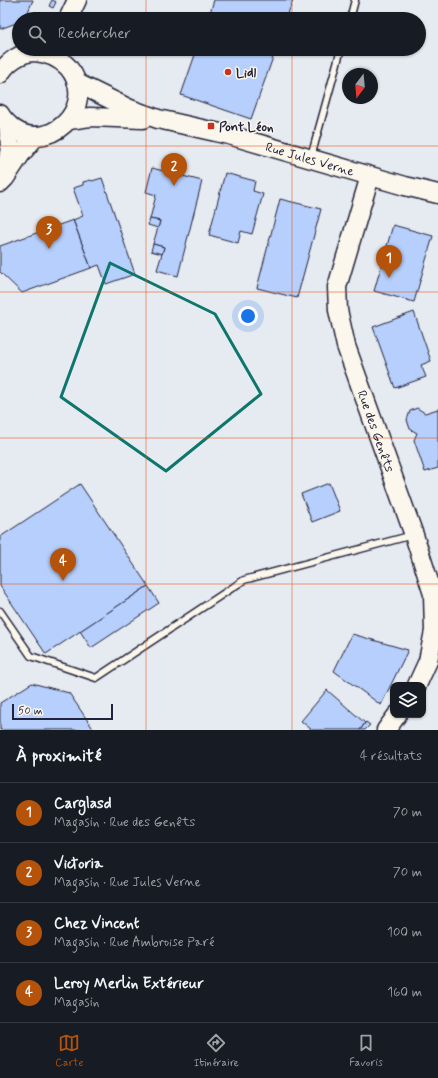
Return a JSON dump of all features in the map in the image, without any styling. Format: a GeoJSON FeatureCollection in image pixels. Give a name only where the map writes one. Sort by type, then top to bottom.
{"type":"FeatureCollection","features":[{"type":"Feature","properties":{"kind":"street"},"geometry":{"type":"LineString","coordinates":[[71,12],[76,0]]}},
{"type":"Feature","properties":{"kind":"street"},"geometry":{"type":"LineString","coordinates":[[0,72],[13,59],[20,56]]}},
{"type":"Feature","properties":{"kind":"street"},"geometry":{"type":"LineString","coordinates":[[4,119],[16,130],[36,136],[48,134],[60,128],[69,120],[76,108],[78,96],[77,83],[72,72],[58,56]]}},
{"type":"Feature","properties":{"kind":"street","name":"Rue Jules Verne"},"geometry":{"type":"LineString","coordinates":[[77,83],[130,109],[158,119],[229,136],[438,194]]}},
{"type":"Feature","properties":{"kind":"street","name":"Rue Jules Verne"},"geometry":{"type":"LineString","coordinates":[[69,120],[90,117],[158,119]]}},
{"type":"Feature","properties":{"kind":"street"},"geometry":{"type":"LineString","coordinates":[[2,180],[10,147],[4,119]]}},
{"type":"Feature","properties":{"kind":"street"},"geometry":{"type":"LineString","coordinates":[[2,180],[36,136]]}},
{"type":"Feature","properties":{"kind":"street","name":"Rue des Genêts"},"geometry":{"type":"LineString","coordinates":[[370,176],[338,287],[338,310],[346,346],[414,534],[433,594],[434,631],[428,661],[418,682]]}},
{"type":"Feature","properties":{"kind":"street"},"geometry":{"type":"LineString","coordinates":[[386,730],[396,718]]}},
{"type":"Feature","properties":{"kind":"lane"},"geometry":{"type":"LineString","coordinates":[[352,12],[355,0]]}},
{"type":"Feature","properties":{"kind":"lane"},"geometry":{"type":"LineString","coordinates":[[310,159],[339,56]]}},
{"type":"Feature","properties":{"kind":"lane"},"geometry":{"type":"LineString","coordinates":[[0,611],[31,656],[96,678],[244,580],[414,534]]}},
{"type":"Feature","properties":{"kind":"highlighted area"},"geometry":{"type":"Polygon","coordinates":[[[110,263],[215,314],[261,394],[166,471],[61,397],[110,263]]]}},
{"type":"Feature","properties":{"kind":"building"},"geometry":{"type":"Polygon","coordinates":[[[0,0],[33,0],[28,12],[12,12],[12,25],[0,29],[0,0]]]}},
{"type":"Feature","properties":{"kind":"building"},"geometry":{"type":"Polygon","coordinates":[[[52,0],[56,2],[53,8],[49,6],[52,0]]]}},
{"type":"Feature","properties":{"kind":"building"},"geometry":{"type":"Polygon","coordinates":[[[214,0],[293,0],[289,12],[210,12],[214,0]]]}},
{"type":"Feature","properties":{"kind":"building","name":"Lidl"},"geometry":{"type":"Polygon","coordinates":[[[195,56],[274,56],[251,119],[181,95],[195,56]]]}},
{"type":"Feature","properties":{"kind":"building"},"geometry":{"type":"Polygon","coordinates":[[[152,168],[202,181],[178,276],[157,270],[164,247],[153,244],[160,221],[150,219],[156,195],[146,192],[152,168]]]}},
{"type":"Feature","properties":{"kind":"building"},"geometry":{"type":"Polygon","coordinates":[[[225,173],[255,181],[253,191],[263,194],[252,234],[241,231],[238,243],[209,235],[225,173]]]}},
{"type":"Feature","properties":{"kind":"building"},"geometry":{"type":"Polygon","coordinates":[[[102,178],[135,274],[106,284],[99,265],[91,268],[73,220],[83,216],[73,188],[83,185],[83,182],[102,178]]]}},
{"type":"Feature","properties":{"kind":"building"},"geometry":{"type":"Polygon","coordinates":[[[280,199],[321,209],[297,298],[257,288],[280,199]]]}},
{"type":"Feature","properties":{"kind":"building"},"geometry":{"type":"Polygon","coordinates":[[[150,219],[160,221],[158,228],[148,225],[150,219]]]}},
{"type":"Feature","properties":{"kind":"building"},"geometry":{"type":"Polygon","coordinates":[[[73,220],[91,268],[22,293],[0,272],[0,246],[73,220]]]}},
{"type":"Feature","properties":{"kind":"building"},"geometry":{"type":"Polygon","coordinates":[[[393,225],[433,236],[414,302],[374,291],[393,225]]]}},
{"type":"Feature","properties":{"kind":"building"},"geometry":{"type":"Polygon","coordinates":[[[153,244],[164,247],[162,254],[151,251],[153,244]]]}},
{"type":"Feature","properties":{"kind":"building"},"geometry":{"type":"Polygon","coordinates":[[[414,312],[431,361],[421,365],[426,377],[395,388],[373,327],[414,312]]]}},
{"type":"Feature","properties":{"kind":"building"},"geometry":{"type":"Polygon","coordinates":[[[417,408],[425,413],[438,409],[438,468],[425,472],[414,440],[417,433],[410,429],[407,420],[410,411],[417,408]]]}},
{"type":"Feature","properties":{"kind":"building"},"geometry":{"type":"Polygon","coordinates":[[[329,483],[340,511],[312,522],[301,494],[329,483]]]}},
{"type":"Feature","properties":{"kind":"building"},"geometry":{"type":"Polygon","coordinates":[[[80,484],[148,586],[46,654],[0,586],[0,537],[80,484]]]}},
{"type":"Feature","properties":{"kind":"building"},"geometry":{"type":"Polygon","coordinates":[[[148,586],[159,603],[91,648],[80,631],[148,586]]]}},
{"type":"Feature","properties":{"kind":"building"},"geometry":{"type":"Polygon","coordinates":[[[352,634],[408,650],[392,682],[390,682],[390,687],[381,705],[334,671],[352,634]]]}},
{"type":"Feature","properties":{"kind":"building"},"geometry":{"type":"Polygon","coordinates":[[[32,683],[69,693],[94,730],[0,730],[0,703],[32,683]]]}},
{"type":"Feature","properties":{"kind":"building"},"geometry":{"type":"Polygon","coordinates":[[[327,690],[365,723],[360,730],[312,730],[301,721],[327,690]]]}},
{"type":"Feature","properties":{"kind":"building"},"geometry":{"type":"Polygon","coordinates":[[[366,722],[370,725],[365,730],[360,730],[366,722]]]}},
{"type":"Feature","properties":{"kind":"place","name":"Lidl"},"geometry":{"type":"Point","coordinates":[228,72]}},
{"type":"Feature","properties":{"kind":"place","name":"Pont Léon"},"geometry":{"type":"Point","coordinates":[211,126]}},
{"type":"Feature","properties":{"kind":"place","name":"Victoria"},"geometry":{"type":"Point","coordinates":[174,186]}},
{"type":"Feature","properties":{"kind":"place","name":"Chez Vincent"},"geometry":{"type":"Point","coordinates":[49,249]}},
{"type":"Feature","properties":{"kind":"place","name":"Carglasd"},"geometry":{"type":"Point","coordinates":[389,278]}},
{"type":"Feature","properties":{"kind":"place","name":"Leroy Merlin Extérieur"},"geometry":{"type":"Point","coordinates":[63,581]}}]}
